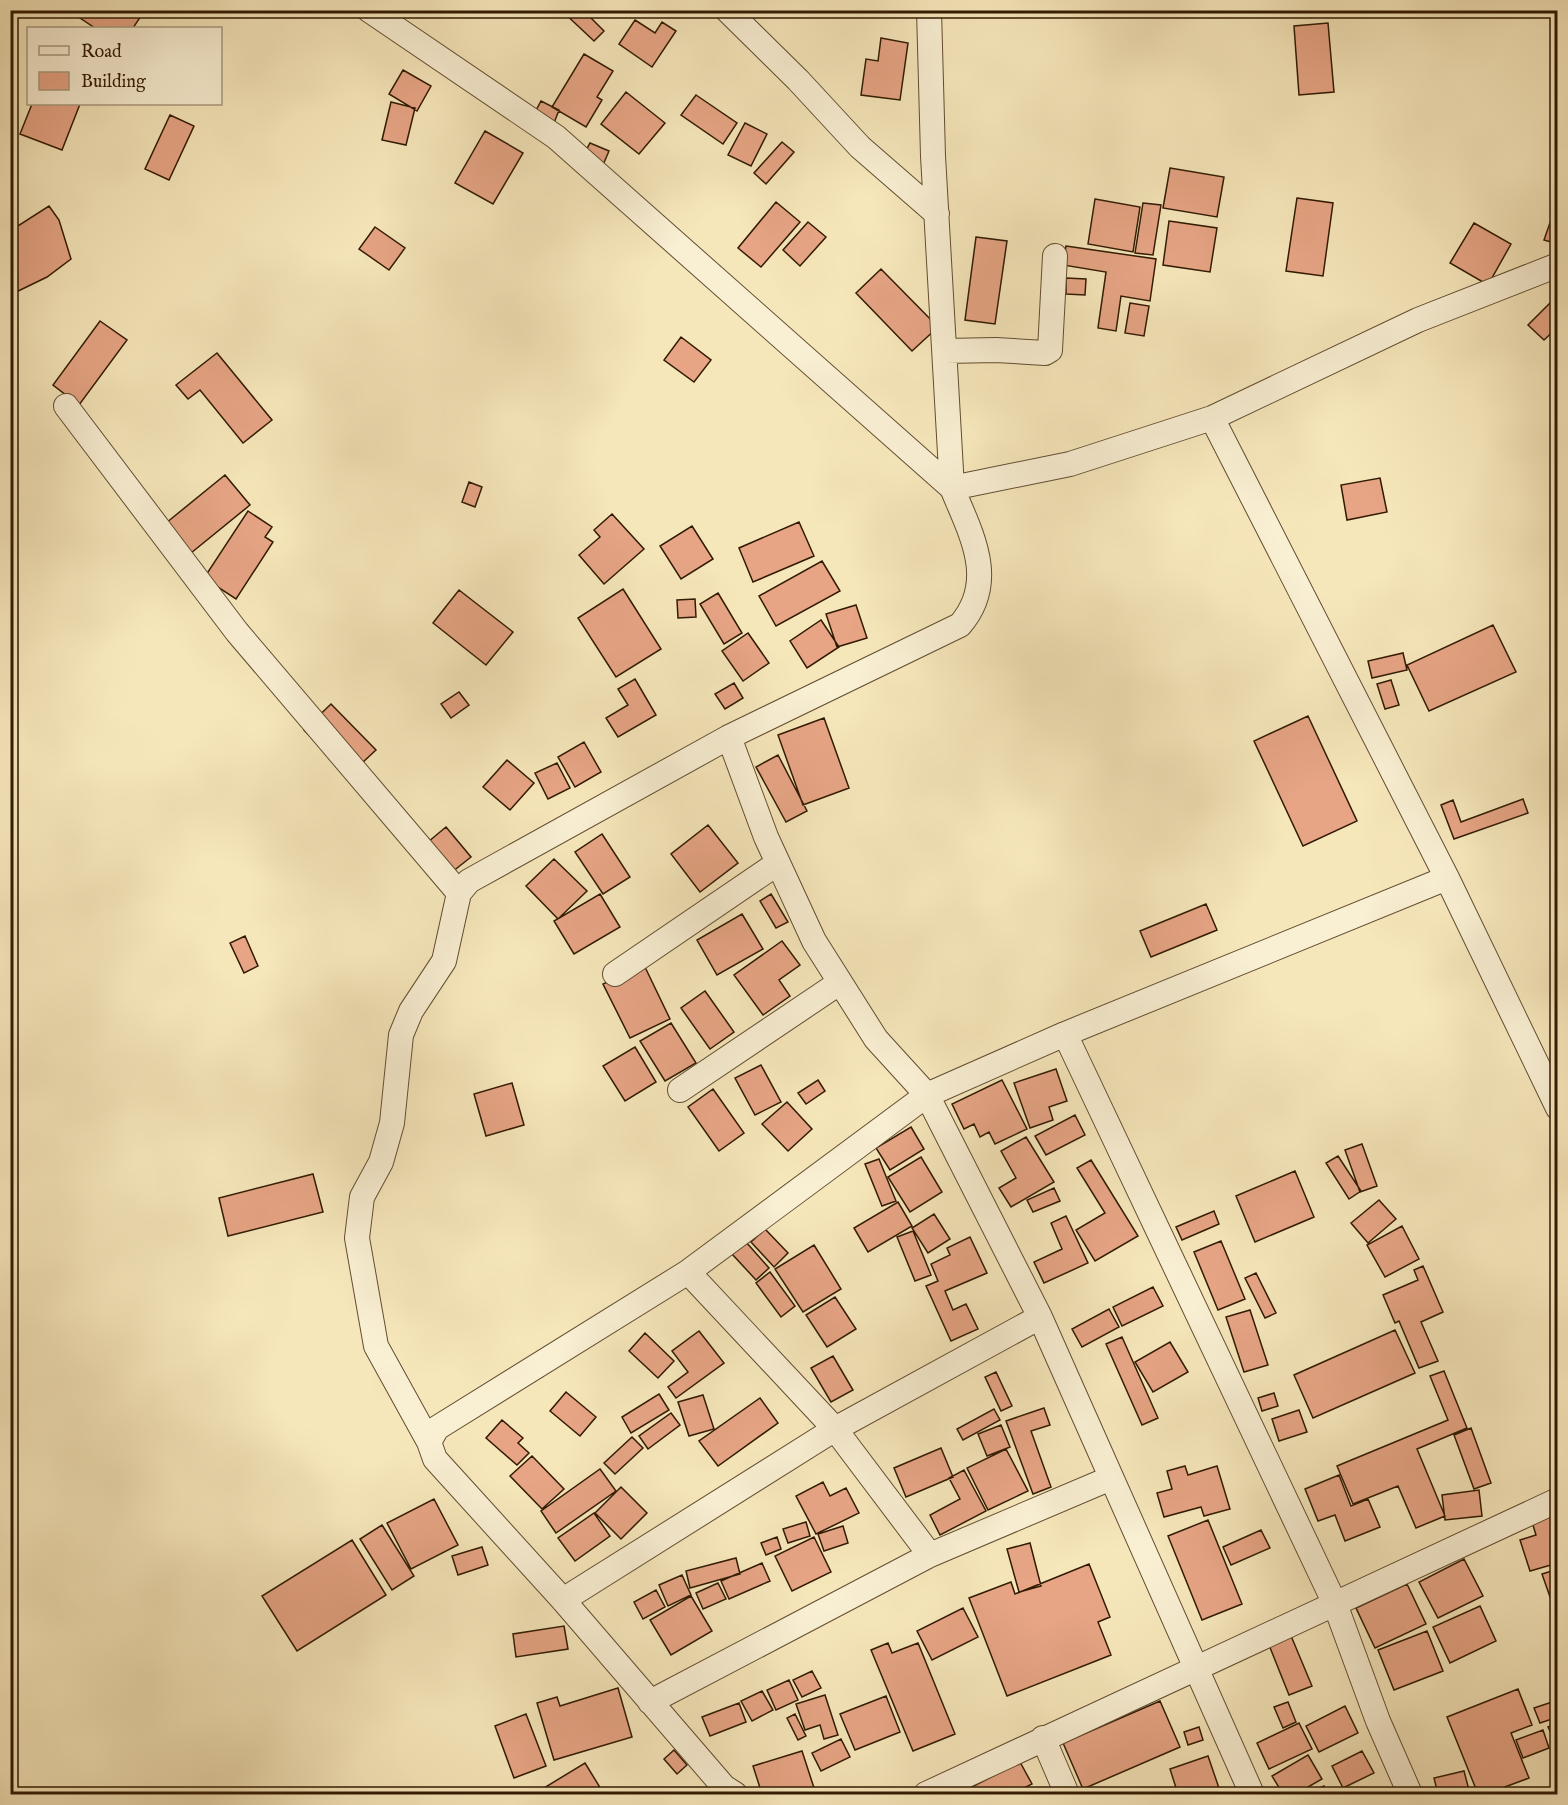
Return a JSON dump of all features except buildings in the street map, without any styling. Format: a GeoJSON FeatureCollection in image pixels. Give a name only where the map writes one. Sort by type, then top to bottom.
{"type":"FeatureCollection","features":[{"type":"Feature","properties":{"kind":"street"},"geometry":{"type":"LineString","coordinates":[[369,10],[556,137],[952,488]]}},
{"type":"Feature","properties":{"kind":"street"},"geometry":{"type":"LineString","coordinates":[[727,10],[798,80],[860,147],[937,214]]}},
{"type":"Feature","properties":{"kind":"street"},"geometry":{"type":"LineString","coordinates":[[735,1794],[724,1787],[564,1600],[435,1459],[429,1442],[376,1346],[357,1238],[362,1197],[381,1162],[392,1123],[401,1035],[411,1011],[444,961],[459,893],[469,881],[729,737],[960,625],[971,612],[979,593],[978,550],[952,488],[937,214],[929,10]]}},
{"type":"Feature","properties":{"kind":"street"},"geometry":{"type":"LineString","coordinates":[[945,351],[996,350],[1045,353],[1050,350],[1055,256]]}},
{"type":"Feature","properties":{"kind":"street"},"geometry":{"type":"LineString","coordinates":[[952,488],[1070,464],[1212,418],[1418,320],[1557,265]]}},
{"type":"Feature","properties":{"kind":"street"},"geometry":{"type":"LineString","coordinates":[[66,406],[237,632],[459,893]]}},
{"type":"Feature","properties":{"kind":"street"},"geometry":{"type":"LineString","coordinates":[[1212,418],[1447,878],[1557,1108]]}},
{"type":"Feature","properties":{"kind":"street"},"geometry":{"type":"LineString","coordinates":[[729,737],[778,863],[814,941],[876,1039],[927,1095],[1040,1317],[1252,1794]]}},
{"type":"Feature","properties":{"kind":"street"},"geometry":{"type":"LineString","coordinates":[[615,974],[778,863]]}},
{"type":"Feature","properties":{"kind":"street"},"geometry":{"type":"LineString","coordinates":[[429,1442],[437,1428],[688,1272],[927,1095],[1065,1034],[1447,878]]}},
{"type":"Feature","properties":{"kind":"street"},"geometry":{"type":"LineString","coordinates":[[680,1090],[839,983]]}},
{"type":"Feature","properties":{"kind":"street"},"geometry":{"type":"LineString","coordinates":[[1065,1034],[1335,1604],[1378,1721],[1410,1794]]}},
{"type":"Feature","properties":{"kind":"street"},"geometry":{"type":"LineString","coordinates":[[688,1272],[835,1429],[930,1555]]}},
{"type":"Feature","properties":{"kind":"street"},"geometry":{"type":"LineString","coordinates":[[564,1600],[835,1429],[1040,1317]]}},
{"type":"Feature","properties":{"kind":"street"},"geometry":{"type":"LineString","coordinates":[[650,1702],[930,1555],[1111,1478]]}},
{"type":"Feature","properties":{"kind":"street"},"geometry":{"type":"LineString","coordinates":[[926,1794],[1557,1500]]}},
{"type":"Feature","properties":{"kind":"street"},"geometry":{"type":"LineString","coordinates":[[1043,1738],[1067,1794]]}}]}
